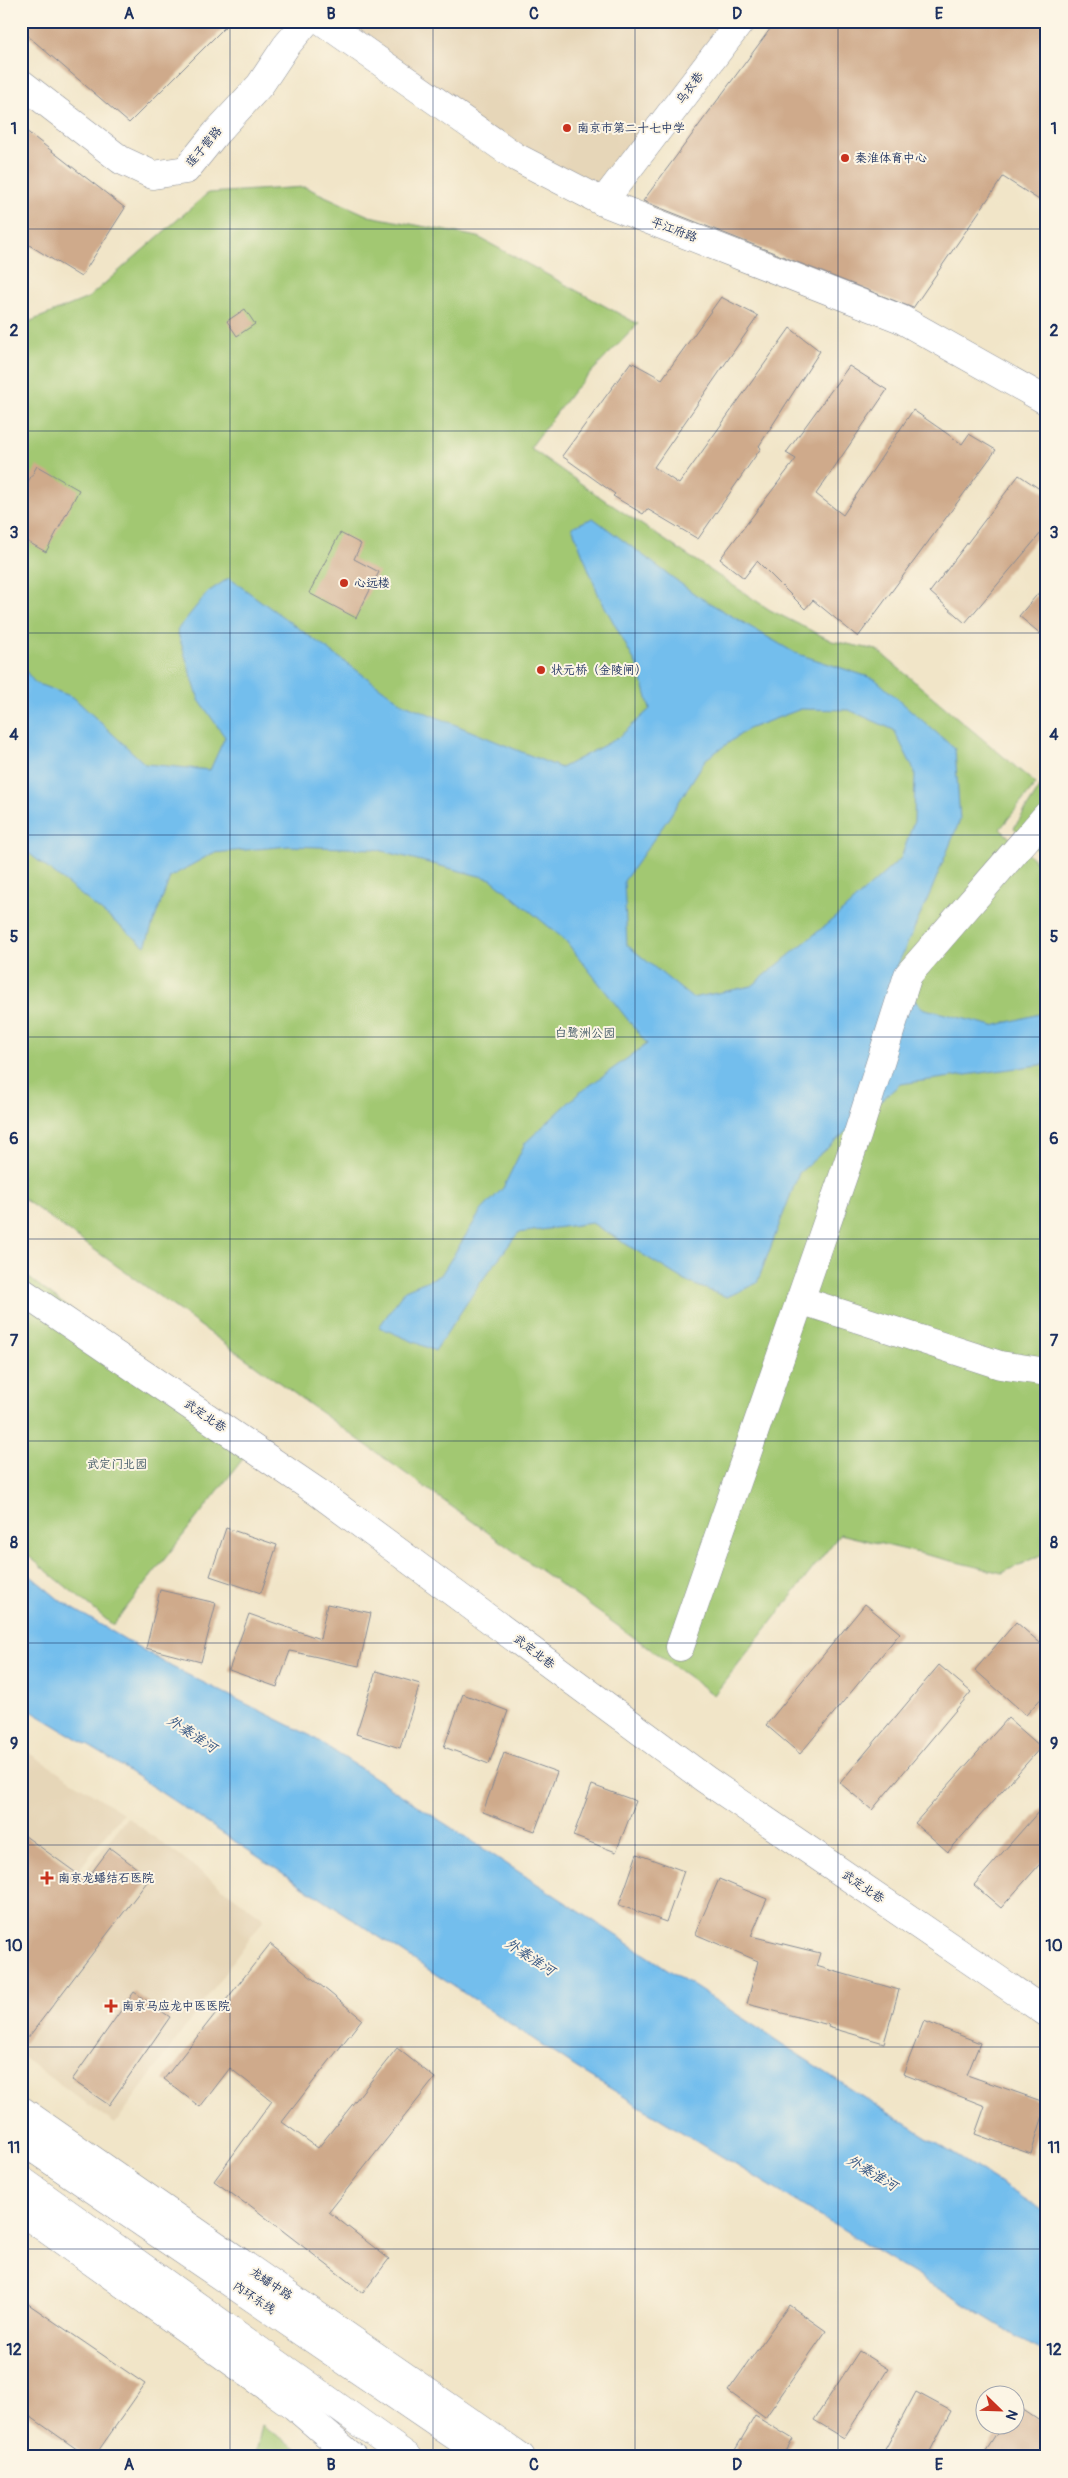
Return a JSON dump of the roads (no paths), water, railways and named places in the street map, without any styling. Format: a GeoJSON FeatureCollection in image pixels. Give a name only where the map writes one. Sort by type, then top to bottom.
{"type":"FeatureCollection","features":[{"type":"Feature","properties":{"kind":"main road","name":"莲子营路"},"geometry":{"type":"LineString","coordinates":[[21,83],[121,160],[153,175],[186,170],[216,133],[260,85],[286,46],[307,21]]}},
{"type":"Feature","properties":{"kind":"main road","name":"平江府路"},"geometry":{"type":"LineString","coordinates":[[322,21],[516,156],[603,202],[901,320],[1047,401]]}},
{"type":"Feature","properties":{"kind":"main road","name":"乌衣巷"},"geometry":{"type":"LineString","coordinates":[[603,202],[741,21]]}},
{"type":"Feature","properties":{"kind":"main road"},"geometry":{"type":"LineString","coordinates":[[680,1647],[857,1136],[908,975],[1047,815]]}},
{"type":"Feature","properties":{"kind":"main road","name":"武定北巷"},"geometry":{"type":"LineString","coordinates":[[21,1291],[319,1493],[706,1779],[1047,2013]]}},
{"type":"Feature","properties":{"kind":"main road"},"geometry":{"type":"LineString","coordinates":[[800,1300],[1000,1365],[1047,1372]]}},
{"type":"Feature","properties":{"kind":"main road","name":"龙蟠中路"},"geometry":{"type":"LineString","coordinates":[[21,2110],[522,2457]]}},
{"type":"Feature","properties":{"kind":"main road","name":"内环东线"},"geometry":{"type":"LineString","coordinates":[[21,2140],[486,2457]]}},
{"type":"Feature","properties":{"kind":"main road"},"geometry":{"type":"LineString","coordinates":[[21,2180],[408,2457]]}},
{"type":"Feature","properties":{"kind":"main road"},"geometry":{"type":"LineString","coordinates":[[21,2211],[294,2406],[353,2457]]}},
{"type":"Feature","properties":{"kind":"water"},"geometry":{"type":"Polygon","coordinates":[[[593,518],[696,595],[795,653],[875,679],[955,749],[960,820],[895,971],[921,1008],[993,1026],[1047,1012],[1047,1064],[900,1084],[799,1173],[757,1283],[727,1297],[687,1282],[592,1223],[518,1233],[480,1283],[435,1351],[379,1327],[405,1290],[441,1275],[481,1211],[503,1188],[525,1143],[578,1094],[647,1044],[565,940],[491,879],[375,849],[289,846],[213,853],[170,877],[145,946],[21,847],[21,665],[35,683],[73,697],[145,764],[210,770],[225,737],[199,700],[177,630],[208,592],[229,578],[402,703],[561,768],[618,738],[650,709],[639,669],[599,596],[572,527],[593,518]],[[801,709],[748,729],[706,759],[668,819],[624,881],[627,945],[692,998],[752,986],[844,910],[901,858],[914,821],[915,772],[894,730],[849,710],[801,709]]]}},
{"type":"Feature","properties":{"kind":"water","name":"外秦淮河"},"geometry":{"type":"Polygon","coordinates":[[[21,1568],[62,1602],[172,1667],[311,1736],[854,2091],[1047,2213],[1047,2355],[577,2068],[109,1758],[21,1705],[21,1568]]]}},
{"type":"Feature","properties":{"kind":"place","name":"南京市第二十七中学"},"geometry":{"type":"Point","coordinates":[567,128]}},
{"type":"Feature","properties":{"kind":"place","name":"秦淮体育中心"},"geometry":{"type":"Point","coordinates":[845,158]}},
{"type":"Feature","properties":{"kind":"place","name":"心远楼"},"geometry":{"type":"Point","coordinates":[344,583]}},
{"type":"Feature","properties":{"kind":"place","name":"状元桥（金陵闸）"},"geometry":{"type":"Point","coordinates":[541,670]}},
{"type":"Feature","properties":{"kind":"place","name":"南京龙蟠结石医院"},"geometry":{"type":"Point","coordinates":[47,1878]}},
{"type":"Feature","properties":{"kind":"place","name":"南京马应龙中医医院"},"geometry":{"type":"Point","coordinates":[111,2006]}},
{"type":"Feature","properties":{"kind":"park label","name":"白鹭洲公园"},"geometry":{"type":"Point","coordinates":[585,1033]}},
{"type":"Feature","properties":{"kind":"park label","name":"武定门北园"},"geometry":{"type":"Point","coordinates":[117,1464]}}]}
